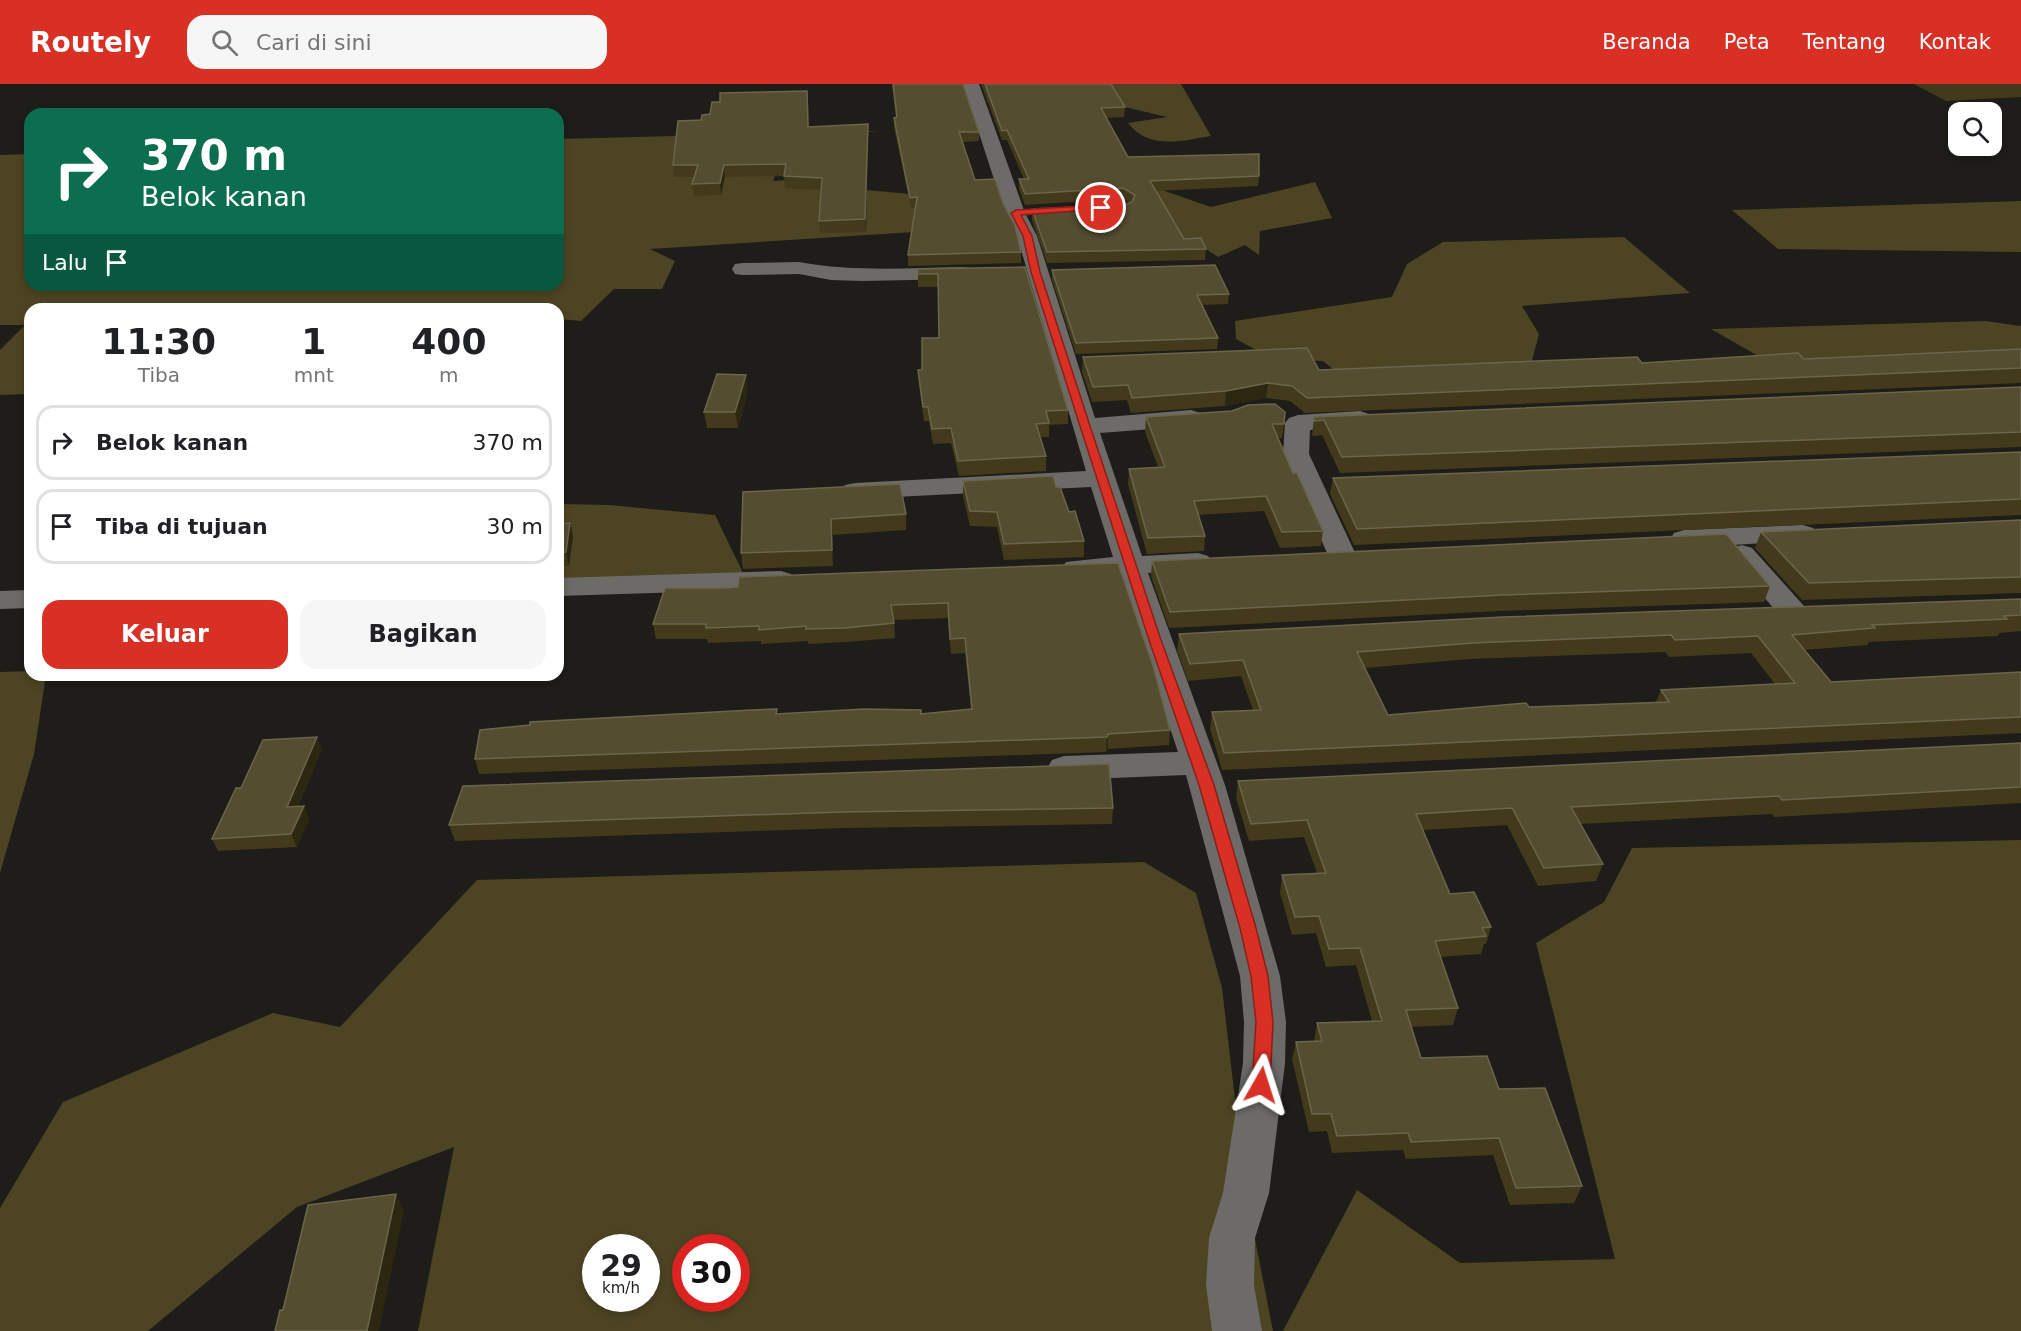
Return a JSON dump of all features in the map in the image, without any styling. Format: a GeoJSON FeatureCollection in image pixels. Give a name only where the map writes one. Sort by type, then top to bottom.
{"type":"FeatureCollection","features":[{"type":"Feature","properties":{"kind":"street"},"geometry":{"type":"LineString","coordinates":[[971,84],[1027,212],[1027,236],[1036,272],[1077,362],[1085,426],[1102,478],[1131,566],[1167,639],[1260,976],[1265,1022],[1264,1063],[1246,1193],[1232,1238],[1230,1286],[1237,1331]]}},
{"type":"Feature","properties":{"kind":"street"},"geometry":{"type":"LineString","coordinates":[[743,269],[799,268],[831,274],[862,275],[979,273]]}},
{"type":"Feature","properties":{"kind":"street"},"geometry":{"type":"LineString","coordinates":[[1342,555],[1322,484],[1296,454],[1289,415],[1383,418]]}},
{"type":"Feature","properties":{"kind":"street"},"geometry":{"type":"LineString","coordinates":[[1085,426],[1219,416]]}},
{"type":"Feature","properties":{"kind":"street"},"geometry":{"type":"LineString","coordinates":[[831,492],[1102,478]]}},
{"type":"Feature","properties":{"kind":"street"},"geometry":{"type":"LineString","coordinates":[[1657,540],[1833,533]]}},
{"type":"Feature","properties":{"kind":"street"},"geometry":{"type":"LineString","coordinates":[[1727,537],[1793,612]]}},
{"type":"Feature","properties":{"kind":"street"},"geometry":{"type":"LineString","coordinates":[[1048,569],[1225,561]]}},
{"type":"Feature","properties":{"kind":"street"},"geometry":{"type":"LineString","coordinates":[[564,586],[804,579]]}},
{"type":"Feature","properties":{"kind":"street"},"geometry":{"type":"LineString","coordinates":[[0,600],[24,599]]}},
{"type":"Feature","properties":{"kind":"street"},"geometry":{"type":"LineString","coordinates":[[1757,614],[1827,611]]}},
{"type":"Feature","properties":{"kind":"street"},"geometry":{"type":"LineString","coordinates":[[1033,769],[1203,774],[1242,784]]}},
{"type":"Feature","properties":{"kind":"shaded area"},"geometry":{"type":"Polygon","coordinates":[[[1027,84],[1181,84],[1211,136],[1177,141],[1156,140],[1136,132],[1128,123],[1167,117],[1027,84]]]}},
{"type":"Feature","properties":{"kind":"shaded area"},"geometry":{"type":"Polygon","coordinates":[[[878,131],[787,141],[773,181],[832,177],[866,190],[921,195],[914,232],[650,249],[675,261],[662,289],[614,289],[581,321],[564,320],[564,303],[24,303],[24,325],[0,325],[0,155],[24,154],[24,291],[564,291],[564,139],[878,131]]]}},
{"type":"Feature","properties":{"kind":"shaded area"},"geometry":{"type":"Polygon","coordinates":[[[1315,182],[1332,218],[1260,231],[1259,255],[1245,245],[1218,257],[1196,242],[1133,245],[1153,187],[1211,207],[1315,182]]]}},
{"type":"Feature","properties":{"kind":"shaded area"},"geometry":{"type":"Polygon","coordinates":[[[2021,201],[2021,252],[1778,249],[1732,210],[2021,201]]]}},
{"type":"Feature","properties":{"kind":"shaded area"},"geometry":{"type":"Polygon","coordinates":[[[1624,237],[1690,293],[1522,306],[1539,334],[1530,368],[1343,377],[1323,361],[1273,359],[1236,339],[1235,321],[1392,297],[1407,264],[1443,242],[1624,237]]]}},
{"type":"Feature","properties":{"kind":"shaded area"},"geometry":{"type":"Polygon","coordinates":[[[1985,321],[2021,326],[2021,357],[1767,361],[1711,329],[1985,321]]]}},
{"type":"Feature","properties":{"kind":"shaded area"},"geometry":{"type":"Polygon","coordinates":[[[24,326],[24,394],[0,395],[0,350],[24,326]]]}},
{"type":"Feature","properties":{"kind":"shaded area"},"geometry":{"type":"Polygon","coordinates":[[[564,504],[609,505],[715,515],[747,581],[564,586],[564,504]]]}},
{"type":"Feature","properties":{"kind":"shaded area"},"geometry":{"type":"Polygon","coordinates":[[[24,671],[24,681],[45,681],[34,754],[0,873],[0,672],[24,671]]]}},
{"type":"Feature","properties":{"kind":"shaded area"},"geometry":{"type":"Polygon","coordinates":[[[2021,840],[2021,1331],[1283,1331],[1357,1190],[1460,1263],[1615,1259],[1536,943],[1604,902],[1632,848],[2021,840]]]}},
{"type":"Feature","properties":{"kind":"shaded area"},"geometry":{"type":"Polygon","coordinates":[[[1144,862],[1196,893],[1222,988],[1246,1193],[1273,1331],[418,1331],[454,1147],[297,1207],[148,1331],[0,1331],[0,1208],[63,1102],[273,1013],[340,1027],[477,880],[1144,862]]]}},
{"type":"Feature","properties":{"kind":"building"},"geometry":{"type":"Polygon","coordinates":[[[893,84],[963,84],[979,132],[959,132],[975,180],[995,179],[1003,203],[1015,226],[1021,252],[908,255],[917,197],[910,198],[894,118],[897,117],[893,84]]]}},
{"type":"Feature","properties":{"kind":"building"},"geometry":{"type":"Polygon","coordinates":[[[985,84],[1111,84],[1125,107],[1101,108],[1128,157],[1259,154],[1259,176],[1150,181],[1184,239],[1201,238],[1206,249],[1047,252],[1032,209],[1124,205],[1132,202],[1135,195],[1123,188],[1025,194],[1019,179],[1029,179],[1007,130],[1002,131],[985,84]]]}},
{"type":"Feature","properties":{"kind":"building"},"geometry":{"type":"Polygon","coordinates":[[[807,91],[808,127],[868,124],[865,219],[819,221],[822,178],[784,176],[786,164],[724,165],[720,183],[692,184],[698,165],[673,165],[678,121],[701,120],[702,115],[710,114],[712,102],[720,102],[720,93],[807,91]]]}},
{"type":"Feature","properties":{"kind":"building"},"geometry":{"type":"Polygon","coordinates":[[[1215,265],[1229,294],[1197,295],[1218,338],[1076,343],[1052,270],[1215,265]]]}},
{"type":"Feature","properties":{"kind":"building"},"geometry":{"type":"Polygon","coordinates":[[[1025,267],[1068,410],[1046,411],[1049,423],[1036,424],[1046,456],[958,461],[951,428],[932,429],[928,407],[923,407],[918,370],[922,370],[922,338],[939,338],[938,274],[918,274],[918,269],[1025,267]]]}},
{"type":"Feature","properties":{"kind":"building"},"geometry":{"type":"Polygon","coordinates":[[[1307,348],[1319,370],[1637,357],[1642,363],[1798,353],[1804,359],[2021,349],[2021,368],[1307,398],[1292,386],[1268,383],[1226,391],[1132,398],[1128,385],[1093,387],[1083,357],[1307,348]]]}},
{"type":"Feature","properties":{"kind":"building"},"geometry":{"type":"Polygon","coordinates":[[[717,374],[746,375],[735,412],[704,412],[717,374]]]}},
{"type":"Feature","properties":{"kind":"building"},"geometry":{"type":"Polygon","coordinates":[[[2021,387],[2021,432],[1342,457],[1324,420],[1314,421],[1314,417],[2021,387]]]}},
{"type":"Feature","properties":{"kind":"building"},"geometry":{"type":"Polygon","coordinates":[[[1275,404],[1285,412],[1284,424],[1272,424],[1293,473],[1297,473],[1323,531],[1282,532],[1266,496],[1194,501],[1205,536],[1148,538],[1129,469],[1165,467],[1146,417],[1232,411],[1248,405],[1275,404]]]}},
{"type":"Feature","properties":{"kind":"building"},"geometry":{"type":"Polygon","coordinates":[[[2021,452],[2021,499],[1357,529],[1333,478],[2021,452]]]}},
{"type":"Feature","properties":{"kind":"building"},"geometry":{"type":"Polygon","coordinates":[[[1053,476],[1056,487],[1060,487],[1069,512],[1075,511],[1084,541],[1004,544],[997,512],[970,511],[963,481],[1053,476]]]}},
{"type":"Feature","properties":{"kind":"building"},"geometry":{"type":"Polygon","coordinates":[[[900,484],[906,514],[831,519],[832,550],[741,553],[743,492],[900,484]]]}},
{"type":"Feature","properties":{"kind":"building"},"geometry":{"type":"Polygon","coordinates":[[[2021,520],[2021,577],[1809,583],[1761,532],[2021,520]]]}},
{"type":"Feature","properties":{"kind":"building"},"geometry":{"type":"Polygon","coordinates":[[[570,523],[566,552],[564,552],[564,524],[570,523]]]}},
{"type":"Feature","properties":{"kind":"building"},"geometry":{"type":"Polygon","coordinates":[[[1726,534],[1770,586],[1503,595],[1170,612],[1152,561],[1726,534]]]}},
{"type":"Feature","properties":{"kind":"building"},"geometry":{"type":"Polygon","coordinates":[[[1118,563],[1154,669],[1170,730],[1108,734],[1107,737],[475,759],[480,730],[530,725],[530,722],[777,709],[776,714],[864,709],[921,710],[921,714],[972,709],[965,638],[950,639],[948,603],[891,605],[894,623],[845,628],[806,629],[806,626],[759,630],[759,626],[706,628],[706,624],[653,624],[665,588],[738,587],[739,577],[1118,563]]]}},
{"type":"Feature","properties":{"kind":"building"},"geometry":{"type":"Polygon","coordinates":[[[2021,599],[2021,615],[2004,616],[2007,619],[1872,625],[1875,628],[1792,635],[1831,682],[2021,672],[2021,717],[1224,753],[1212,712],[1261,710],[1243,660],[1190,664],[1179,634],[1503,617],[2021,599]],[[1671,635],[1473,643],[1357,652],[1388,715],[1526,703],[1529,707],[1669,702],[1661,690],[1795,683],[1758,636],[1675,640],[1671,635]]]}},
{"type":"Feature","properties":{"kind":"building"},"geometry":{"type":"Polygon","coordinates":[[[317,737],[287,807],[304,806],[291,834],[212,839],[236,788],[241,788],[263,740],[317,737]]]}},
{"type":"Feature","properties":{"kind":"building"},"geometry":{"type":"Polygon","coordinates":[[[2021,743],[2021,787],[1782,800],[1779,796],[1571,807],[1603,864],[1544,868],[1512,808],[1416,814],[1450,894],[1474,892],[1491,927],[1482,928],[1486,936],[1435,941],[1458,1008],[1406,1010],[1421,1058],[1487,1056],[1499,1089],[1545,1088],[1582,1186],[1516,1188],[1499,1138],[1411,1142],[1408,1133],[1337,1136],[1331,1114],[1312,1114],[1296,1042],[1322,1041],[1317,1023],[1382,1021],[1360,948],[1329,949],[1319,916],[1295,917],[1282,875],[1326,873],[1307,820],[1251,824],[1238,781],[2021,743]]]}},
{"type":"Feature","properties":{"kind":"building"},"geometry":{"type":"Polygon","coordinates":[[[1109,764],[1113,808],[842,812],[449,825],[463,786],[1109,764]]]}},
{"type":"Feature","properties":{"kind":"building"},"geometry":{"type":"Polygon","coordinates":[[[396,1194],[367,1331],[275,1331],[280,1310],[283,1310],[308,1205],[396,1194]]]}},
{"type":"Feature","properties":{"kind":"route"},"geometry":{"type":"LineString","coordinates":[[1101,208],[1016,213],[1032,250],[1036,272],[1155,640],[1207,785],[1248,928],[1260,976],[1265,1022],[1261,1085]]}}]}
